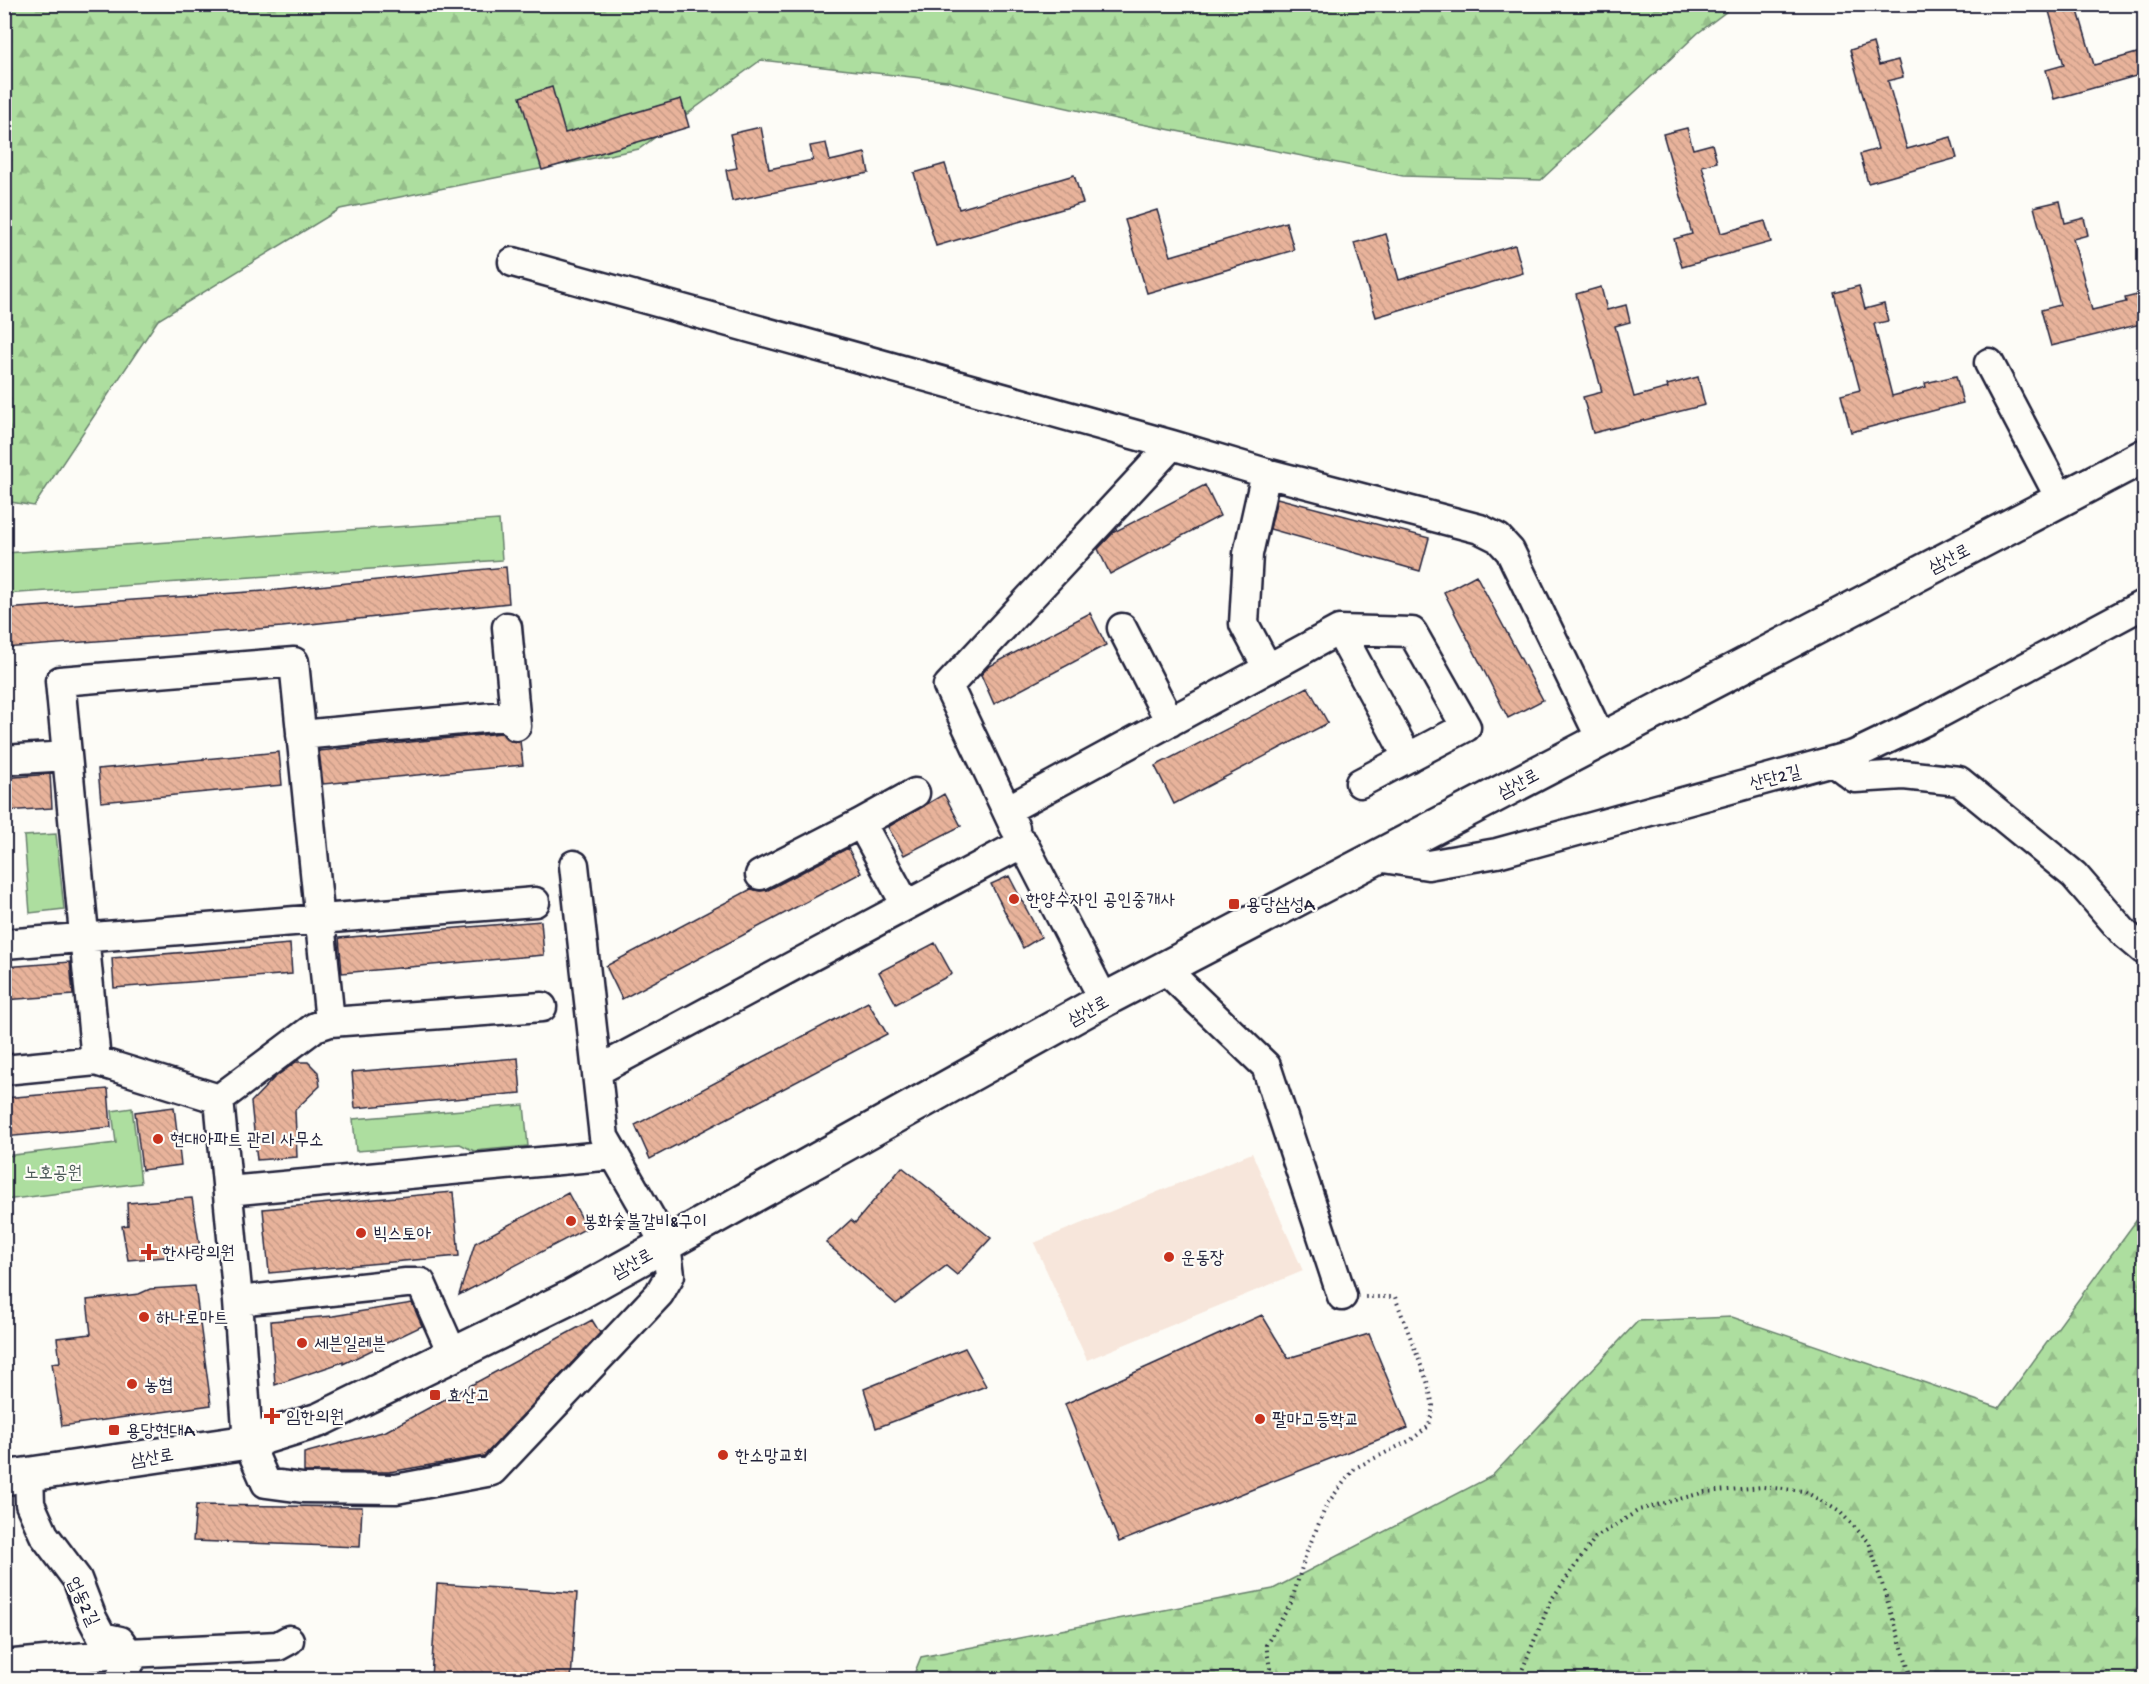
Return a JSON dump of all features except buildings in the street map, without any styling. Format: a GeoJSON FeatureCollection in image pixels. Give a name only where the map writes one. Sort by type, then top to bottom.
{"type":"FeatureCollection","features":[{"type":"Feature","properties":{"kind":"main road","name":"삼산로"},"geometry":{"type":"LineString","coordinates":[[17,1476],[248,1442],[319,1420],[573,1296],[1104,1000],[2145,456]]}},
{"type":"Feature","properties":{"kind":"street"},"geometry":{"type":"LineString","coordinates":[[513,262],[1266,473],[1480,529],[1498,538],[1510,551],[1601,739]]}},
{"type":"Feature","properties":{"kind":"street"},"geometry":{"type":"LineString","coordinates":[[1989,363],[2061,500]]}},
{"type":"Feature","properties":{"kind":"street"},"geometry":{"type":"LineString","coordinates":[[1104,1000],[1023,843],[948,686],[1172,445]]}},
{"type":"Feature","properties":{"kind":"street"},"geometry":{"type":"LineString","coordinates":[[1266,473],[1248,554],[1244,624],[1268,669]]}},
{"type":"Feature","properties":{"kind":"street","name":"산단2길"},"geometry":{"type":"LineString","coordinates":[[1377,857],[1428,865],[1497,853],[1854,755],[1898,735],[2145,603]]}},
{"type":"Feature","properties":{"kind":"street"},"geometry":{"type":"LineString","coordinates":[[301,735],[515,720],[507,627]]}},
{"type":"Feature","properties":{"kind":"street"},"geometry":{"type":"LineString","coordinates":[[1122,628],[1170,722]]}},
{"type":"Feature","properties":{"kind":"street"},"geometry":{"type":"LineString","coordinates":[[1007,810],[1339,630],[1412,632],[1466,727],[1360,783]]}},
{"type":"Feature","properties":{"kind":"street"},"geometry":{"type":"LineString","coordinates":[[1339,630],[1408,758]]}},
{"type":"Feature","properties":{"kind":"street"},"geometry":{"type":"LineString","coordinates":[[96,1061],[60,681],[294,662],[330,1022]]}},
{"type":"Feature","properties":{"kind":"street"},"geometry":{"type":"LineString","coordinates":[[4,760],[67,756]]}},
{"type":"Feature","properties":{"kind":"street"},"geometry":{"type":"LineString","coordinates":[[1833,761],[1855,778],[1904,774],[1959,781],[2074,875],[2125,934],[2145,950]]}},
{"type":"Feature","properties":{"kind":"street"},"geometry":{"type":"LineString","coordinates":[[760,874],[915,793]]}},
{"type":"Feature","properties":{"kind":"street"},"geometry":{"type":"LineString","coordinates":[[861,823],[906,905]]}},
{"type":"Feature","properties":{"kind":"street"},"geometry":{"type":"LineString","coordinates":[[597,1071],[1023,843]]}},
{"type":"Feature","properties":{"kind":"street"},"geometry":{"type":"LineString","coordinates":[[219,1099],[238,1301],[248,1442],[266,1483],[303,1488],[396,1490],[492,1471],[659,1294],[670,1275],[666,1245],[604,1137],[574,865]]}},
{"type":"Feature","properties":{"kind":"street"},"geometry":{"type":"LineString","coordinates":[[4,944],[535,902]]}},
{"type":"Feature","properties":{"kind":"street"},"geometry":{"type":"LineString","coordinates":[[1165,969],[1266,1066],[1342,1296]]}},
{"type":"Feature","properties":{"kind":"street"},"geometry":{"type":"LineString","coordinates":[[219,1099],[315,1027],[330,1022],[543,1007]]}},
{"type":"Feature","properties":{"kind":"street"},"geometry":{"type":"LineString","coordinates":[[4,1070],[96,1061],[219,1099]]}},
{"type":"Feature","properties":{"kind":"street"},"geometry":{"type":"LineString","coordinates":[[228,1191],[614,1155]]}},
{"type":"Feature","properties":{"kind":"street"},"geometry":{"type":"LineString","coordinates":[[238,1301],[421,1283],[453,1355]]}},
{"type":"Feature","properties":{"kind":"street","name":"업동2길"},"geometry":{"type":"LineString","coordinates":[[17,1476],[44,1535],[77,1579],[102,1637],[120,1641],[128,1653]]}},
{"type":"Feature","properties":{"kind":"street"},"geometry":{"type":"LineString","coordinates":[[4,1665],[128,1653],[278,1646],[289,1640]]}},
{"type":"Feature","properties":{"kind":"street"},"geometry":{"type":"LineString","coordinates":[[119,1680],[132,1659],[128,1653]]}},
{"type":"Feature","properties":{"kind":"path"},"geometry":{"type":"LineString","coordinates":[[1265,1680],[1270,1668],[1266,1645],[1291,1603],[1306,1554],[1327,1504],[1355,1468],[1411,1440],[1429,1426],[1433,1406],[1428,1384],[1395,1297],[1342,1296]]}},
{"type":"Feature","properties":{"kind":"path"},"geometry":{"type":"LineString","coordinates":[[1518,1680],[1551,1600],[1595,1538],[1639,1510],[1705,1492],[1763,1487],[1804,1491],[1840,1512],[1869,1542],[1912,1680]]}},
{"type":"Feature","properties":{"kind":"shaded area","name":"운동장"},"geometry":{"type":"Polygon","coordinates":[[[1252,1153],[1303,1271],[1087,1360],[1034,1243],[1252,1153]]]}},
{"type":"Feature","properties":{"kind":"green space"},"geometry":{"type":"Polygon","coordinates":[[[4,5],[1735,5],[1698,33],[1541,180],[1403,176],[1121,120],[947,81],[761,60],[639,149],[340,209],[158,320],[34,506],[5,501],[4,5]]]}},
{"type":"Feature","properties":{"kind":"green space"},"geometry":{"type":"Polygon","coordinates":[[[499,520],[502,560],[5,594],[5,553],[499,520]]]}},
{"type":"Feature","properties":{"kind":"green space"},"geometry":{"type":"Polygon","coordinates":[[[56,834],[64,909],[30,913],[24,836],[56,834]]]}},
{"type":"Feature","properties":{"kind":"green space"},"geometry":{"type":"Polygon","coordinates":[[[524,1105],[528,1146],[474,1151],[460,1144],[356,1151],[353,1119],[524,1105]]]}},
{"type":"Feature","properties":{"kind":"green space","name":"노호공원"},"geometry":{"type":"Polygon","coordinates":[[[132,1108],[141,1183],[5,1200],[5,1156],[116,1143],[112,1111],[132,1108]]]}},
{"type":"Feature","properties":{"kind":"green space"},"geometry":{"type":"Polygon","coordinates":[[[2144,1210],[2144,1679],[912,1679],[921,1657],[1273,1589],[1492,1476],[1638,1321],[1732,1317],[1999,1408],[2144,1210]]]}},
{"type":"Feature","properties":{"kind":"place","name":"한양수자인 공인중개사"},"geometry":{"type":"Point","coordinates":[1014,899]}},
{"type":"Feature","properties":{"kind":"place","name":"용당삼성A"},"geometry":{"type":"Point","coordinates":[1234,904]}},
{"type":"Feature","properties":{"kind":"place","name":"현대아파트 관리 사무소"},"geometry":{"type":"Point","coordinates":[158,1139]}},
{"type":"Feature","properties":{"kind":"place","name":"봉화숯불갈비&구이"},"geometry":{"type":"Point","coordinates":[571,1221]}},
{"type":"Feature","properties":{"kind":"place","name":"빅스토아"},"geometry":{"type":"Point","coordinates":[361,1233]}},
{"type":"Feature","properties":{"kind":"place","name":"한사랑의원"},"geometry":{"type":"Point","coordinates":[149,1252]}},
{"type":"Feature","properties":{"kind":"place","name":"운동장"},"geometry":{"type":"Point","coordinates":[1169,1257]}},
{"type":"Feature","properties":{"kind":"place","name":"하나로마트"},"geometry":{"type":"Point","coordinates":[144,1317]}},
{"type":"Feature","properties":{"kind":"place","name":"세븐일레븐"},"geometry":{"type":"Point","coordinates":[302,1343]}},
{"type":"Feature","properties":{"kind":"place","name":"농협"},"geometry":{"type":"Point","coordinates":[132,1384]}},
{"type":"Feature","properties":{"kind":"place","name":"효산고"},"geometry":{"type":"Point","coordinates":[435,1395]}},
{"type":"Feature","properties":{"kind":"place","name":"임한의원"},"geometry":{"type":"Point","coordinates":[272,1416]}},
{"type":"Feature","properties":{"kind":"place","name":"팔마고등학교"},"geometry":{"type":"Point","coordinates":[1260,1419]}},
{"type":"Feature","properties":{"kind":"place","name":"용당현대A"},"geometry":{"type":"Point","coordinates":[114,1430]}},
{"type":"Feature","properties":{"kind":"place","name":"한소망교회"},"geometry":{"type":"Point","coordinates":[723,1455]}}]}
